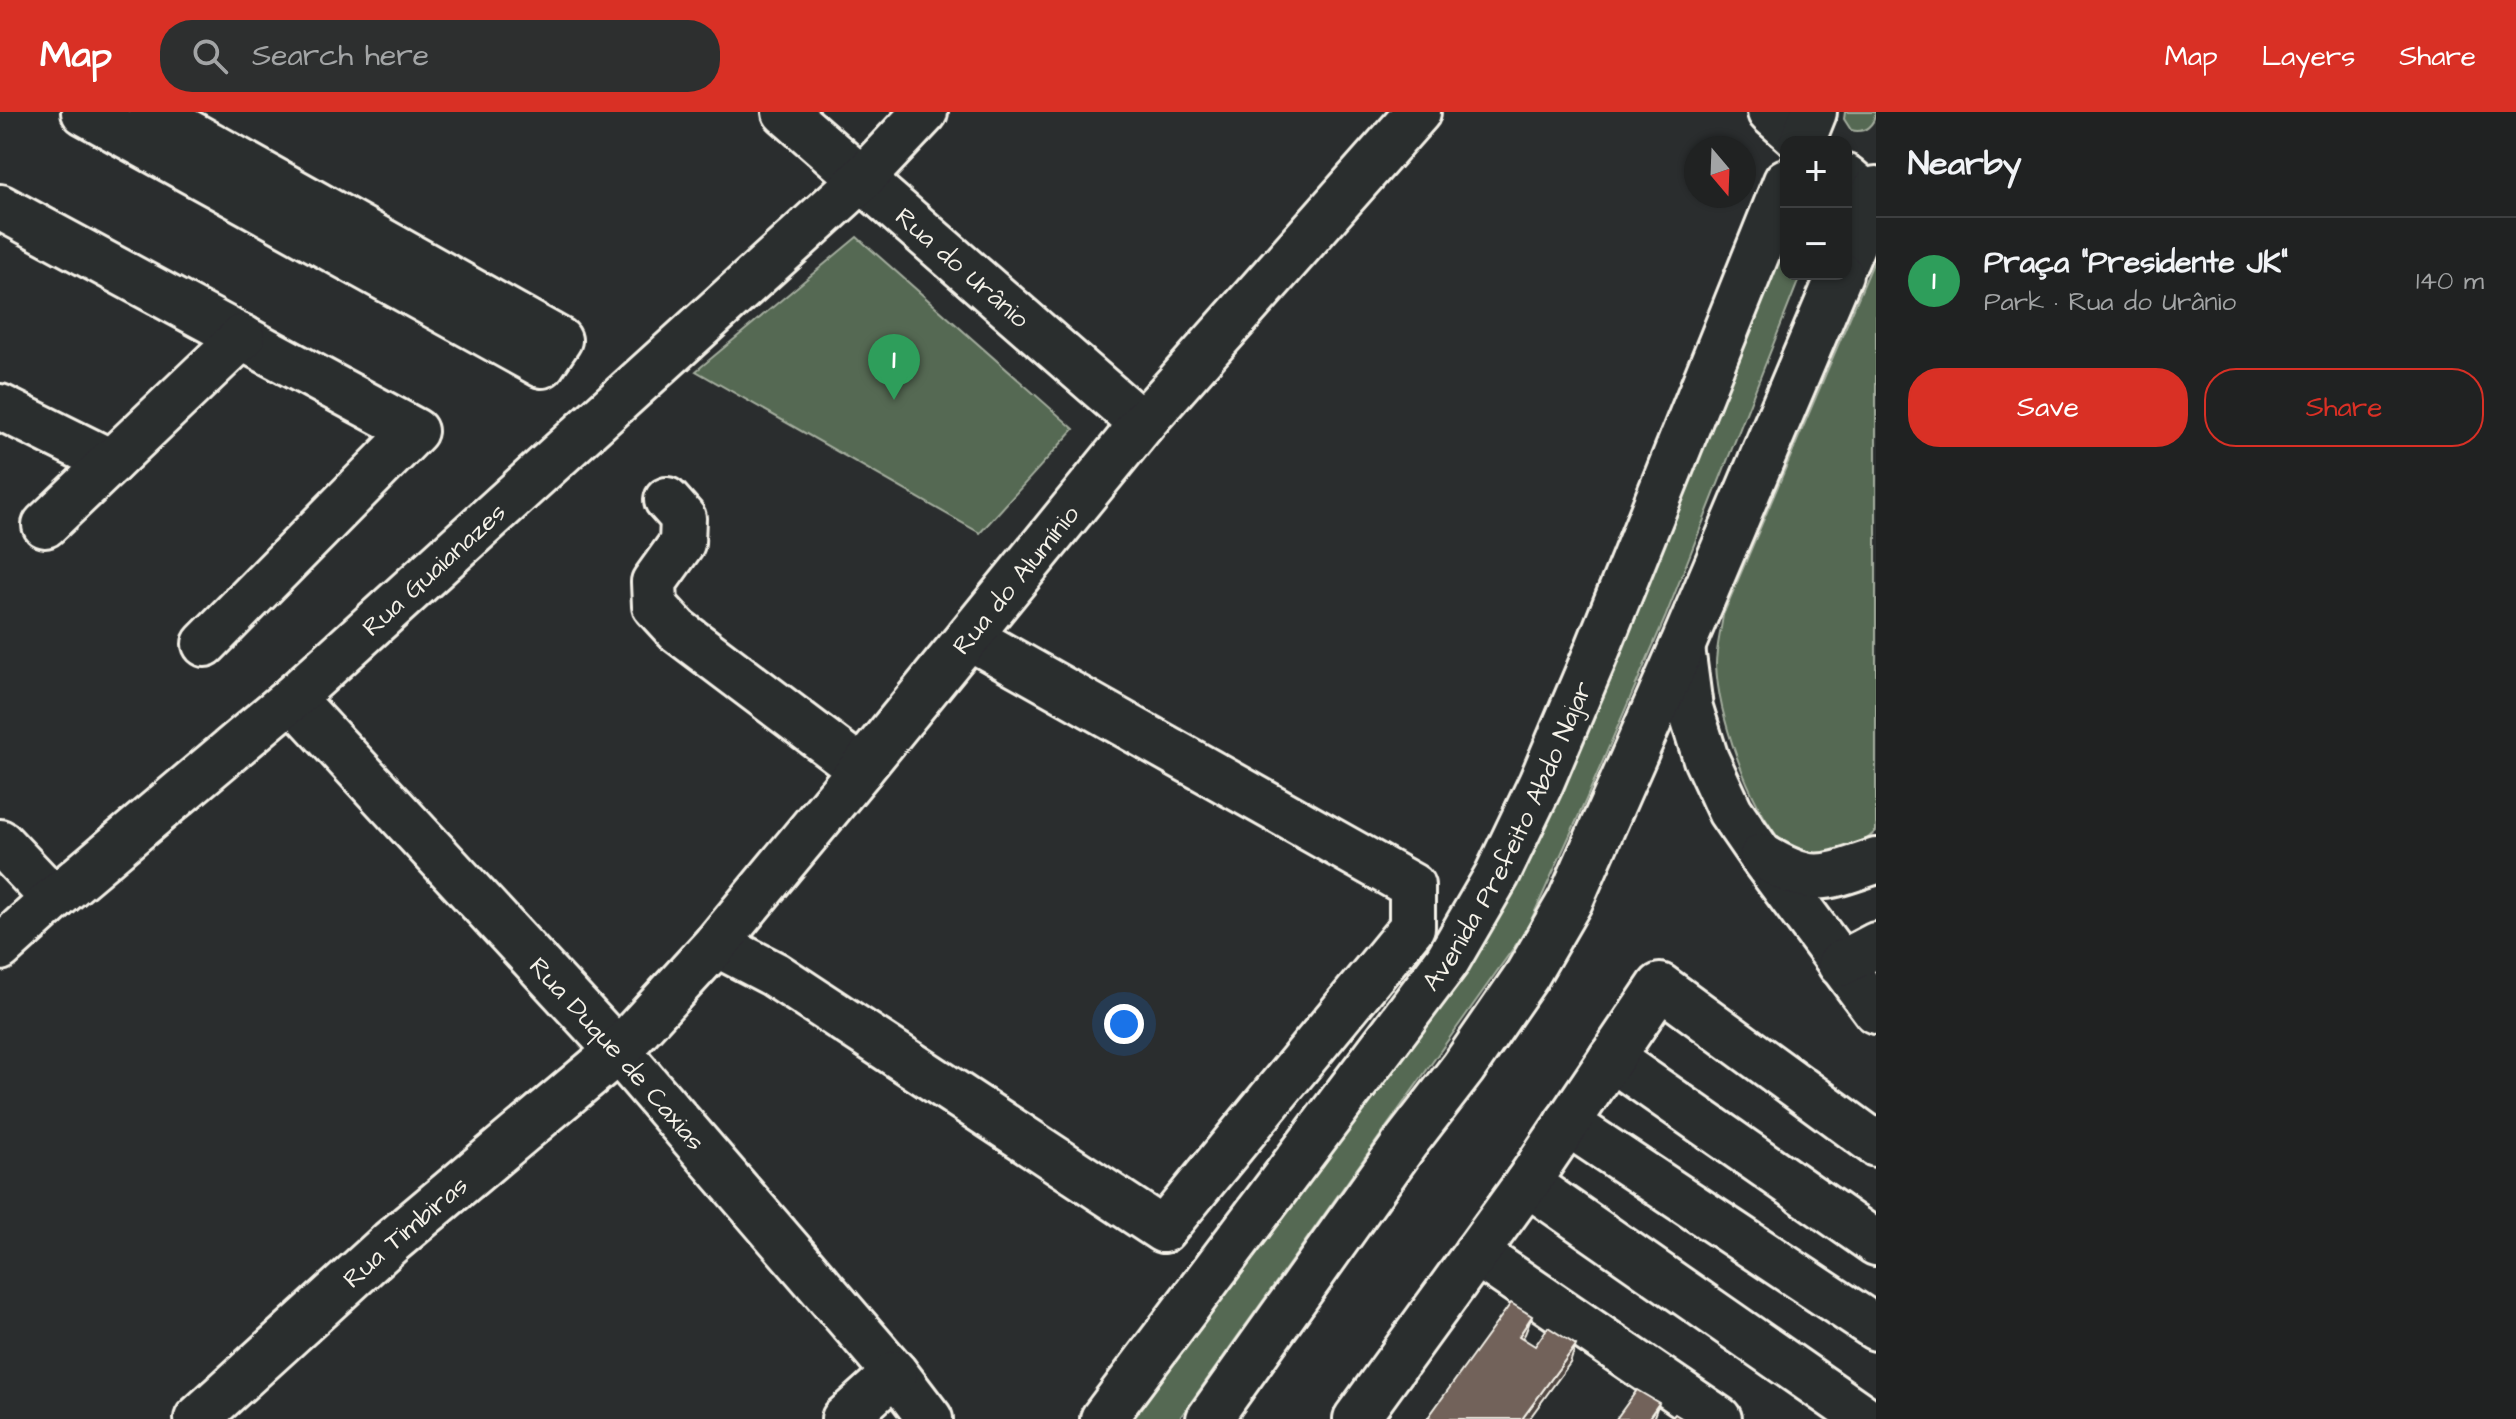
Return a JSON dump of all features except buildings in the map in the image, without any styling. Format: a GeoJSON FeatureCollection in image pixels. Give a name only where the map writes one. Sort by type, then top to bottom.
{"type":"FeatureCollection","features":[{"type":"Feature","properties":{"kind":"street"},"geometry":{"type":"LineString","coordinates":[[84,112],[542,365],[559,340],[152,112]]}},
{"type":"Feature","properties":{"kind":"street","name":"Rua do Urânio"},"geometry":{"type":"LineString","coordinates":[[785,112],[1142,424]]}},
{"type":"Feature","properties":{"kind":"street","name":"Rua Guaianazes"},"geometry":{"type":"LineString","coordinates":[[0,948],[292,698],[861,180],[925,112]]}},
{"type":"Feature","properties":{"kind":"street","name":"Rua do Alumínio"},"geometry":{"type":"LineString","coordinates":[[618,1051],[716,944],[1142,424],[1418,112]]}},
{"type":"Feature","properties":{"kind":"street"},"geometry":{"type":"LineString","coordinates":[[1770,112],[1805,134]]}},
{"type":"Feature","properties":{"kind":"street"},"geometry":{"type":"LineString","coordinates":[[1852,237],[1865,188]]}},
{"type":"Feature","properties":{"kind":"street","name":"Avenida Prefeito Abdo Najar"},"geometry":{"type":"LineString","coordinates":[[1103,1419],[1447,961],[1497,875],[1541,783],[1594,658],[1780,196]]}},
{"type":"Feature","properties":{"kind":"street"},"geometry":{"type":"LineString","coordinates":[[0,207],[415,431],[205,644]]}},
{"type":"Feature","properties":{"kind":"street"},"geometry":{"type":"LineString","coordinates":[[1209,1419],[1406,1142],[1463,1068],[1527,975],[1570,901],[1837,280]]}},
{"type":"Feature","properties":{"kind":"street"},"geometry":{"type":"LineString","coordinates":[[45,525],[242,337]]}},
{"type":"Feature","properties":{"kind":"street"},"geometry":{"type":"LineString","coordinates":[[0,407],[111,462]]}},
{"type":"Feature","properties":{"kind":"street"},"geometry":{"type":"LineString","coordinates":[[667,500],[683,518],[682,543],[654,582],[655,606],[677,630],[861,769]]}},
{"type":"Feature","properties":{"kind":"street"},"geometry":{"type":"LineString","coordinates":[[716,944],[774,974],[1163,1230],[1412,927],[1412,886],[969,637]]}},
{"type":"Feature","properties":{"kind":"street"},"geometry":{"type":"LineString","coordinates":[[1682,647],[1690,708],[1706,759],[1730,811],[1761,856],[1845,947],[1876,1011]]}},
{"type":"Feature","properties":{"kind":"street","name":"Rua Duque de Caxias"},"geometry":{"type":"LineString","coordinates":[[292,698],[618,1051],[895,1373],[930,1419]]}},
{"type":"Feature","properties":{"kind":"street"},"geometry":{"type":"LineString","coordinates":[[0,842],[54,899]]}},
{"type":"Feature","properties":{"kind":"street"},"geometry":{"type":"LineString","coordinates":[[1761,856],[1788,872],[1813,878],[1837,875],[1876,863]]}},
{"type":"Feature","properties":{"kind":"street"},"geometry":{"type":"LineString","coordinates":[[1845,947],[1876,863]]}},
{"type":"Feature","properties":{"kind":"street"},"geometry":{"type":"LineString","coordinates":[[1356,1419],[1527,1183],[1660,986],[1876,1144]]}},
{"type":"Feature","properties":{"kind":"street","name":"Rua Timbiras"},"geometry":{"type":"LineString","coordinates":[[197,1419],[391,1242],[618,1051]]}},
{"type":"Feature","properties":{"kind":"street"},"geometry":{"type":"LineString","coordinates":[[1611,1058],[1876,1243]]}},
{"type":"Feature","properties":{"kind":"street"},"geometry":{"type":"LineString","coordinates":[[1567,1123],[1876,1328]]}},
{"type":"Feature","properties":{"kind":"street"},"geometry":{"type":"LineString","coordinates":[[1527,1183],[1866,1419]]}},
{"type":"Feature","properties":{"kind":"street"},"geometry":{"type":"LineString","coordinates":[[1476,1253],[1719,1419]]}},
{"type":"Feature","properties":{"kind":"street"},"geometry":{"type":"LineString","coordinates":[[844,1419],[895,1373]]}},
{"type":"Feature","properties":{"kind":"green space"},"geometry":{"type":"Polygon","coordinates":[[[1845,112],[1876,112],[1868,127],[1856,131],[1851,130],[1844,119],[1845,112]]]}},
{"type":"Feature","properties":{"kind":"green space"},"geometry":{"type":"Polygon","coordinates":[[[857,237],[1074,429],[980,533],[696,371],[857,237]]]}},
{"type":"Feature","properties":{"kind":"green space"},"geometry":{"type":"Polygon","coordinates":[[[1780,247],[1780,280],[1799,280],[1665,618],[1527,929],[1179,1419],[1134,1419],[1468,954],[1780,247]]]}},
{"type":"Feature","properties":{"kind":"green space"},"geometry":{"type":"Polygon","coordinates":[[[1876,256],[1876,831],[1850,849],[1818,856],[1797,851],[1784,843],[1758,805],[1729,733],[1718,685],[1716,658],[1723,615],[1876,256]]]}},
{"type":"Feature","properties":{"kind":"place","name":"Praça \"Presidente JK\""},"geometry":{"type":"Point","coordinates":[894,400]}}]}
